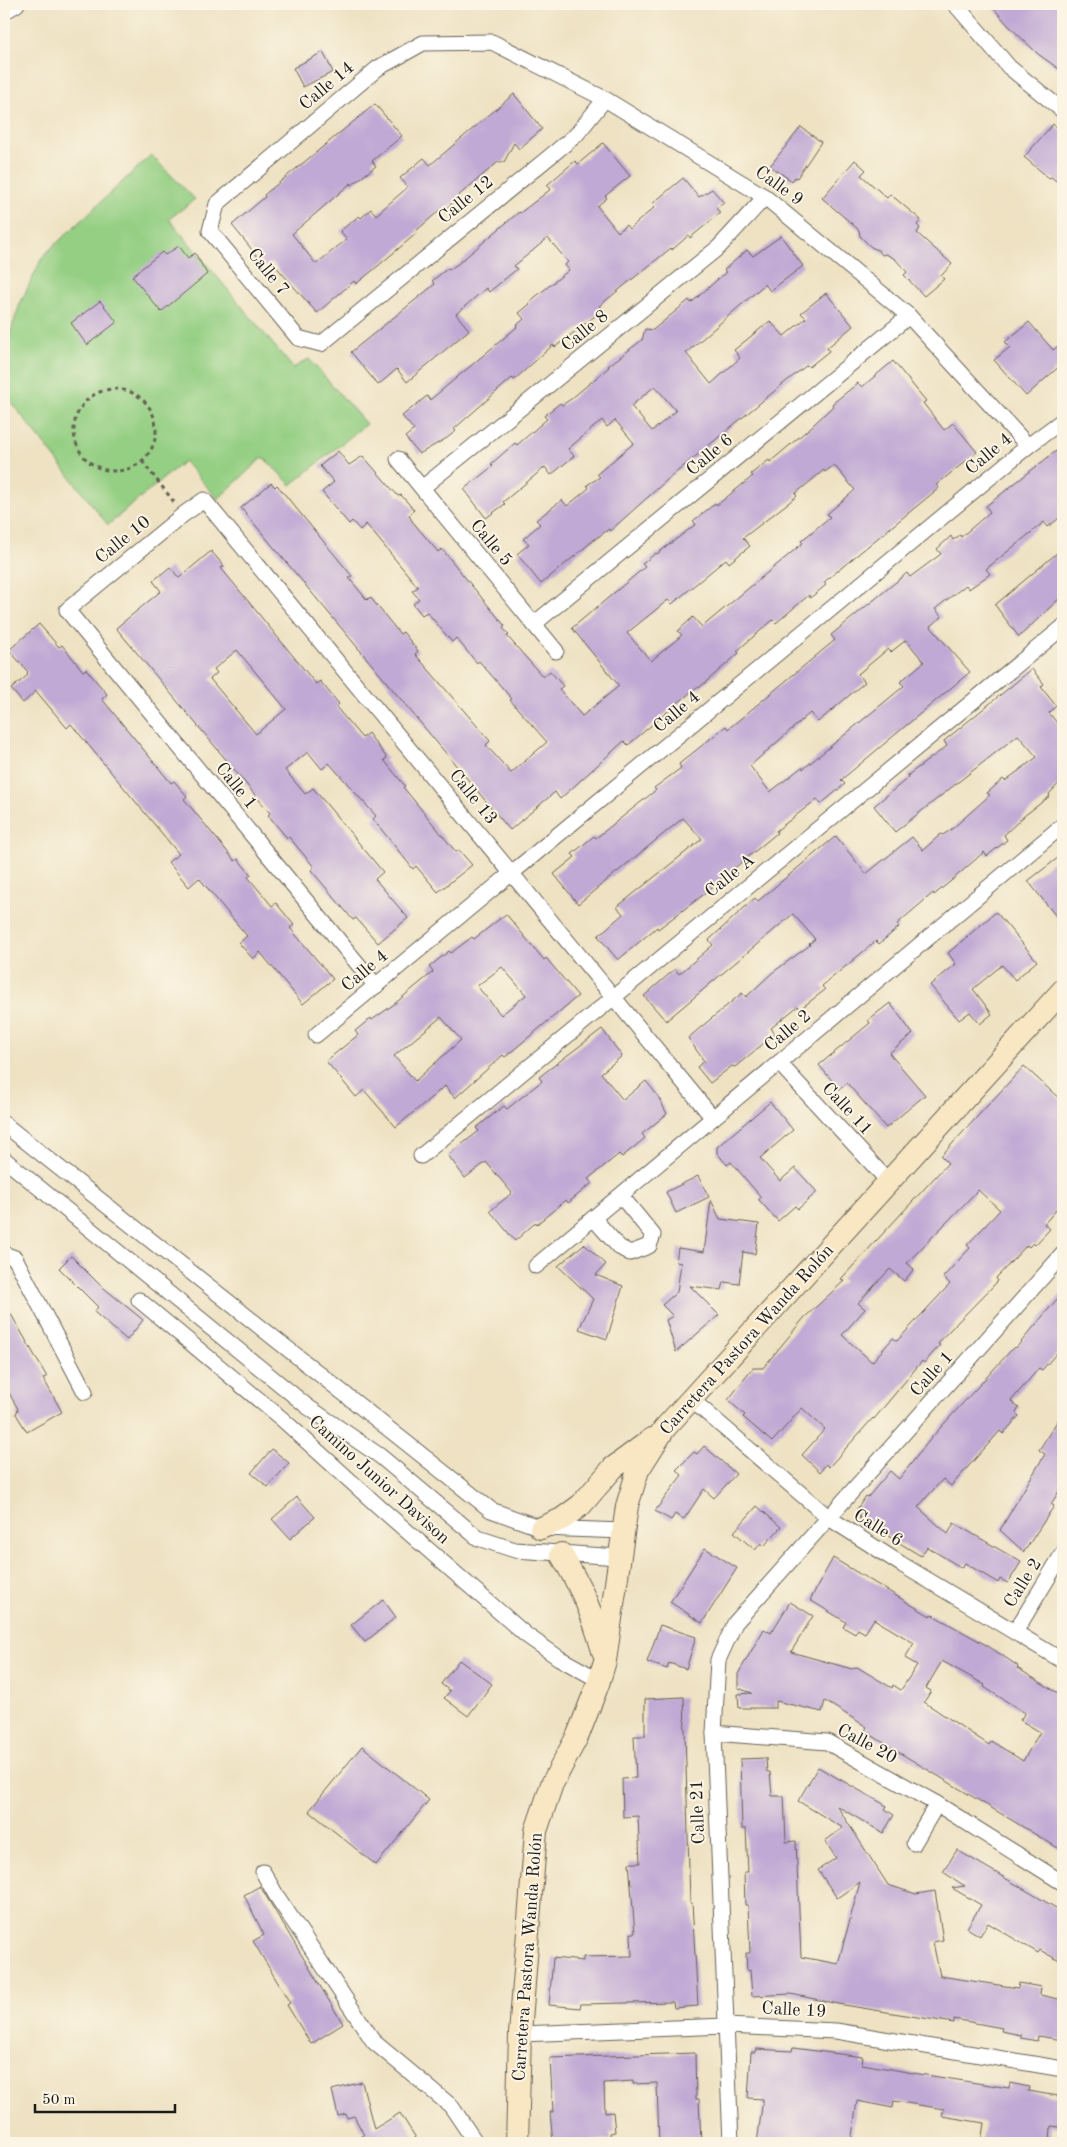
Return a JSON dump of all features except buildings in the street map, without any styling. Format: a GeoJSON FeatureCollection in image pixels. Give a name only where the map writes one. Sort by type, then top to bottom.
{"type":"FeatureCollection","features":[{"type":"Feature","properties":{"kind":"street"},"geometry":{"type":"LineString","coordinates":[[4,12],[17,4]]}},
{"type":"Feature","properties":{"kind":"street"},"geometry":{"type":"LineString","coordinates":[[955,4],[1009,67],[1063,111]]}},
{"type":"Feature","properties":{"kind":"street","name":"Calle 9"},"geometry":{"type":"LineString","coordinates":[[454,42],[492,42],[605,99],[765,197],[908,316],[1028,446]]}},
{"type":"Feature","properties":{"kind":"street","name":"Calle 14"},"geometry":{"type":"LineString","coordinates":[[238,186],[378,68],[423,43],[454,42]]}},
{"type":"Feature","properties":{"kind":"street","name":"Calle 12"},"geometry":{"type":"LineString","coordinates":[[344,324],[576,135],[605,99]]}},
{"type":"Feature","properties":{"kind":"street","name":"Calle 7"},"geometry":{"type":"LineString","coordinates":[[238,186],[217,204],[210,231],[298,338],[321,344],[344,324]]}},
{"type":"Feature","properties":{"kind":"street","name":"Calle 8"},"geometry":{"type":"LineString","coordinates":[[422,488],[719,247],[765,197]]}},
{"type":"Feature","properties":{"kind":"street","name":"Calle 6"},"geometry":{"type":"LineString","coordinates":[[534,624],[908,316]]}},
{"type":"Feature","properties":{"kind":"street","name":"Calle 4"},"geometry":{"type":"LineString","coordinates":[[316,1035],[1028,446],[1063,420]]}},
{"type":"Feature","properties":{"kind":"street","name":"Calle 5"},"geometry":{"type":"LineString","coordinates":[[398,459],[556,651]]}},
{"type":"Feature","properties":{"kind":"street","name":"Calle 13"},"geometry":{"type":"LineString","coordinates":[[204,500],[714,1118]]}},
{"type":"Feature","properties":{"kind":"street","name":"Calle 10"},"geometry":{"type":"LineString","coordinates":[[67,610],[184,514],[204,500]]}},
{"type":"Feature","properties":{"kind":"street","name":"Calle 1"},"geometry":{"type":"LineString","coordinates":[[67,610],[376,986]]}},
{"type":"Feature","properties":{"kind":"street","name":"Calle A"},"geometry":{"type":"LineString","coordinates":[[422,1156],[1063,626]]}},
{"type":"Feature","properties":{"kind":"street","name":"Calle 2"},"geometry":{"type":"LineString","coordinates":[[536,1266],[1063,825]]}},
{"type":"Feature","properties":{"kind":"street","name":"Carretera Pastora Wanda Rolón"},"geometry":{"type":"LineString","coordinates":[[517,2143],[520,2034],[536,1830],[552,1784],[578,1735],[602,1670],[624,1531],[626,1506],[638,1470],[664,1429],[1063,990]]}},
{"type":"Feature","properties":{"kind":"street","name":"Calle 11"},"geometry":{"type":"LineString","coordinates":[[779,1063],[888,1181]]}},
{"type":"Feature","properties":{"kind":"street"},"geometry":{"type":"LineString","coordinates":[[4,1124],[492,1510],[541,1528],[624,1531]]}},
{"type":"Feature","properties":{"kind":"street"},"geometry":{"type":"LineString","coordinates":[[4,1159],[308,1407],[380,1456],[478,1538],[515,1550],[619,1557]]}},
{"type":"Feature","properties":{"kind":"street"},"geometry":{"type":"LineString","coordinates":[[594,1219],[618,1247],[630,1253],[640,1251],[649,1246],[653,1235],[621,1196]]}},
{"type":"Feature","properties":{"kind":"street"},"geometry":{"type":"LineString","coordinates":[[4,1254],[15,1258],[85,1392]]}},
{"type":"Feature","properties":{"kind":"street","name":"Calle 1"},"geometry":{"type":"LineString","coordinates":[[829,1518],[1063,1254]]}},
{"type":"Feature","properties":{"kind":"street","name":"Camino Junior Davison"},"geometry":{"type":"LineString","coordinates":[[139,1300],[282,1419],[377,1506],[526,1634],[559,1658],[602,1670]]}},
{"type":"Feature","properties":{"kind":"street","name":"Calle 6"},"geometry":{"type":"LineString","coordinates":[[692,1400],[829,1518],[900,1564],[1063,1661]]}},
{"type":"Feature","properties":{"kind":"street"},"geometry":{"type":"LineString","coordinates":[[541,1528],[562,1519],[581,1505],[613,1468],[664,1429]]}},
{"type":"Feature","properties":{"kind":"street","name":"Calle 21"},"geometry":{"type":"LineString","coordinates":[[731,2143],[714,1733],[718,1660],[735,1623],[829,1518]]}},
{"type":"Feature","properties":{"kind":"street","name":"Calle 2"},"geometry":{"type":"LineString","coordinates":[[1015,1632],[1063,1553]]}},
{"type":"Feature","properties":{"kind":"street"},"geometry":{"type":"LineString","coordinates":[[561,1554],[582,1589],[596,1624],[602,1670]]}},
{"type":"Feature","properties":{"kind":"street","name":"Calle 20"},"geometry":{"type":"LineString","coordinates":[[714,1733],[828,1742],[937,1804],[1063,1884]]}},
{"type":"Feature","properties":{"kind":"street"},"geometry":{"type":"LineString","coordinates":[[914,1843],[937,1804]]}},
{"type":"Feature","properties":{"kind":"street"},"geometry":{"type":"LineString","coordinates":[[263,1872],[276,1895],[374,2042],[451,2106],[476,2143]]}},
{"type":"Feature","properties":{"kind":"street","name":"Calle 19"},"geometry":{"type":"LineString","coordinates":[[520,2034],[726,2026],[836,2031],[1063,2069]]}},
{"type":"Feature","properties":{"kind":"path"},"geometry":{"type":"LineString","coordinates":[[108,389],[122,389],[134,393],[145,401],[153,412],[157,425],[156,439],[151,451],[142,461],[130,468],[110,470],[90,463],[81,453],[75,441],[74,427],[77,414],[85,402],[95,394],[108,389]]}},
{"type":"Feature","properties":{"kind":"path"},"geometry":{"type":"LineString","coordinates":[[142,461],[184,514]]}},
{"type":"Feature","properties":{"kind":"green space"},"geometry":{"type":"Polygon","coordinates":[[[151,155],[195,199],[169,219],[293,368],[309,359],[366,424],[291,485],[263,457],[218,499],[184,461],[108,525],[5,394],[4,351],[20,304],[43,256],[151,155]]]}}]}
